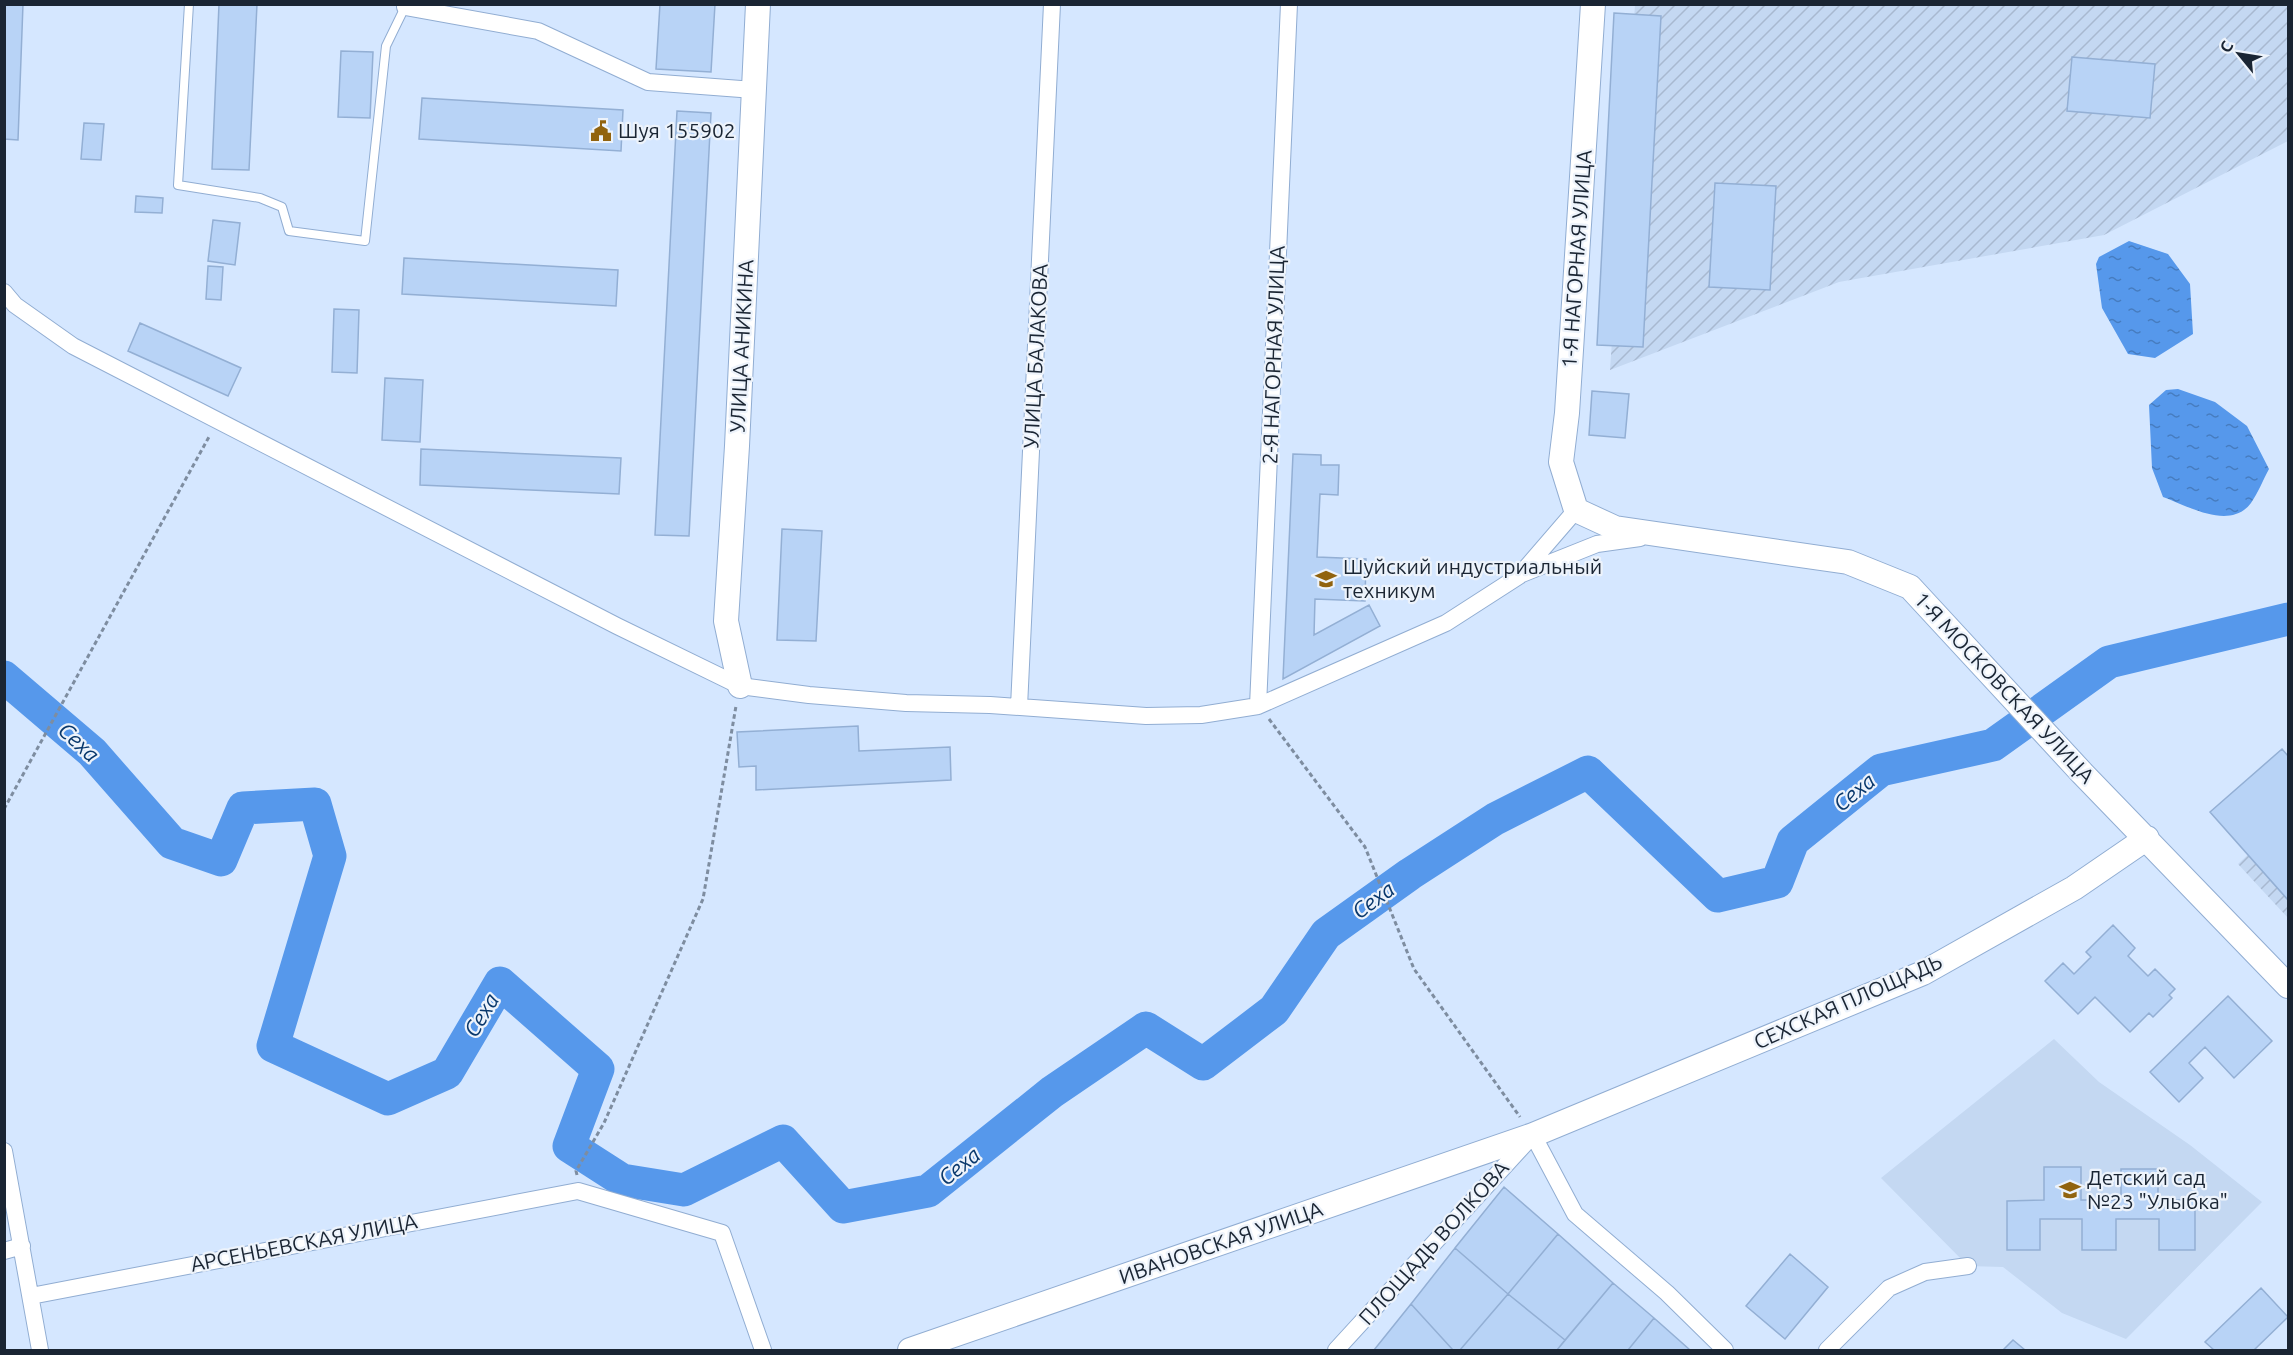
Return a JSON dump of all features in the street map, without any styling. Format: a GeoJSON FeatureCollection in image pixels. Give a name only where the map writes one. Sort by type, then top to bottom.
{"type":"FeatureCollection","features":[{"type":"Feature","properties":{"kind":"street","name":"УЛИЦА АНИКИНА"},"geometry":{"type":"LineString","coordinates":[[740,686],[726,621],[759,4]]}},
{"type":"Feature","properties":{"kind":"street","name":"УЛИЦА БАЛАКОВА"},"geometry":{"type":"LineString","coordinates":[[1019,707],[1052,4]]}},
{"type":"Feature","properties":{"kind":"street","name":"2-Я НАГОРНАЯ УЛИЦА"},"geometry":{"type":"LineString","coordinates":[[1258,706],[1289,4]]}},
{"type":"Feature","properties":{"kind":"street","name":"1-Я НАГОРНАЯ УЛИЦА"},"geometry":{"type":"LineString","coordinates":[[1576,510],[1561,462],[1567,413],[1593,4]]}},
{"type":"Feature","properties":{"kind":"street"},"geometry":{"type":"LineString","coordinates":[[405,7],[538,31],[648,82],[754,90]]}},
{"type":"Feature","properties":{"kind":"street"},"geometry":{"type":"LineString","coordinates":[[4,292],[15,305],[73,346],[607,621],[740,686],[809,695],[906,703],[1019,707],[1146,716],[1201,715],[1258,706],[1446,623],[1519,576],[1597,544],[1663,535]]}},
{"type":"Feature","properties":{"kind":"street"},"geometry":{"type":"LineString","coordinates":[[1519,576],[1576,510]]}},
{"type":"Feature","properties":{"kind":"street","name":"1-Я МОСКОВСКАЯ УЛИЦА"},"geometry":{"type":"LineString","coordinates":[[1576,510],[1615,528],[1848,562],[1910,587],[2082,773],[2289,986]]}},
{"type":"Feature","properties":{"kind":"street","name":"СЕХСКАЯ ПЛОЩАДЬ"},"geometry":{"type":"LineString","coordinates":[[1533,1135],[1923,973],[2074,888],[2147,838]]}},
{"type":"Feature","properties":{"kind":"street"},"geometry":{"type":"LineString","coordinates":[[1533,1135],[1575,1214],[1667,1293],[1725,1350]]}},
{"type":"Feature","properties":{"kind":"street","name":"ИВАНОВСКАЯ УЛИЦА"},"geometry":{"type":"LineString","coordinates":[[910,1350],[1533,1135]]}},
{"type":"Feature","properties":{"kind":"street","name":"ПЛОЩАДЬ ВОЛКОВА"},"geometry":{"type":"LineString","coordinates":[[1336,1350],[1533,1135]]}},
{"type":"Feature","properties":{"kind":"street"},"geometry":{"type":"LineString","coordinates":[[4,1151],[40,1350]]}},
{"type":"Feature","properties":{"kind":"street","name":"АРСЕНЬЕВСКАЯ УЛИЦА"},"geometry":{"type":"LineString","coordinates":[[31,1296],[578,1191],[722,1233],[763,1350]]}},
{"type":"Feature","properties":{"kind":"street"},"geometry":{"type":"LineString","coordinates":[[4,1251],[22,1246]]}},
{"type":"Feature","properties":{"kind":"street"},"geometry":{"type":"LineString","coordinates":[[1827,1350],[1889,1288],[1925,1272],[1968,1266]]}},
{"type":"Feature","properties":{"kind":"lane"},"geometry":{"type":"LineString","coordinates":[[189,4],[178,185],[260,198],[282,207],[289,231],[365,241],[386,46],[405,7]]}},
{"type":"Feature","properties":{"kind":"path"},"geometry":{"type":"LineString","coordinates":[[4,809],[218,420]]}},
{"type":"Feature","properties":{"kind":"path"},"geometry":{"type":"LineString","coordinates":[[576,1172],[604,1124],[703,899],[740,686]]}},
{"type":"Feature","properties":{"kind":"path"},"geometry":{"type":"LineString","coordinates":[[1258,706],[1365,847],[1414,969],[1533,1135]]}},
{"type":"Feature","properties":{"kind":"shaded area"},"geometry":{"type":"Polygon","coordinates":[[[1635,5],[2288,5],[2288,141],[2104,235],[1839,282],[1610,370],[1635,5]]]}},
{"type":"Feature","properties":{"kind":"shaded area"},"geometry":{"type":"Polygon","coordinates":[[[2288,817],[2288,918],[2238,864],[2288,817]]]}},
{"type":"Feature","properties":{"kind":"shaded area","name":"Детский сад №23 \"Улыбка\""},"geometry":{"type":"Polygon","coordinates":[[[2054,1039],[2099,1082],[2190,1145],[2262,1202],[2126,1339],[2062,1313],[2003,1267],[1968,1266],[1881,1178],[2054,1039]]]}},
{"type":"Feature","properties":{"kind":"water"},"geometry":{"type":"Polygon","coordinates":[[[2129,241],[2168,254],[2190,284],[2193,334],[2155,358],[2128,354],[2102,308],[2096,264],[2099,257],[2129,241]]]}},
{"type":"Feature","properties":{"kind":"water"},"geometry":{"type":"Polygon","coordinates":[[[2178,389],[2215,402],[2247,426],[2269,469],[2254,499],[2242,511],[2221,516],[2208,514],[2163,497],[2152,468],[2149,405],[2166,390],[2178,389]]]}},
{"type":"Feature","properties":{"kind":"building"},"geometry":{"type":"Polygon","coordinates":[[[4,4],[23,4],[18,140],[4,139],[4,4]]]}},
{"type":"Feature","properties":{"kind":"building"},"geometry":{"type":"Polygon","coordinates":[[[219,4],[257,4],[249,170],[212,169],[219,4]]]}},
{"type":"Feature","properties":{"kind":"building"},"geometry":{"type":"Polygon","coordinates":[[[660,4],[715,4],[711,72],[656,69],[660,4]]]}},
{"type":"Feature","properties":{"kind":"building"},"geometry":{"type":"Polygon","coordinates":[[[1614,13],[1661,16],[1643,347],[1597,345],[1614,13]]]}},
{"type":"Feature","properties":{"kind":"building"},"geometry":{"type":"Polygon","coordinates":[[[341,51],[373,52],[370,118],[338,117],[341,51]]]}},
{"type":"Feature","properties":{"kind":"building"},"geometry":{"type":"Polygon","coordinates":[[[2072,57],[2155,64],[2150,118],[2067,111],[2072,57]]]}},
{"type":"Feature","properties":{"kind":"building"},"geometry":{"type":"Polygon","coordinates":[[[422,98],[623,110],[621,151],[419,139],[422,98]]]}},
{"type":"Feature","properties":{"kind":"building"},"geometry":{"type":"Polygon","coordinates":[[[677,111],[711,113],[689,536],[655,535],[677,111]]]}},
{"type":"Feature","properties":{"kind":"building"},"geometry":{"type":"Polygon","coordinates":[[[84,123],[104,124],[101,160],[81,159],[84,123]]]}},
{"type":"Feature","properties":{"kind":"building"},"geometry":{"type":"Polygon","coordinates":[[[1715,183],[1776,186],[1770,290],[1709,287],[1715,183]]]}},
{"type":"Feature","properties":{"kind":"building"},"geometry":{"type":"Polygon","coordinates":[[[136,196],[163,198],[162,213],[135,212],[136,196]]]}},
{"type":"Feature","properties":{"kind":"building"},"geometry":{"type":"Polygon","coordinates":[[[213,220],[240,223],[235,265],[208,261],[213,220]]]}},
{"type":"Feature","properties":{"kind":"building"},"geometry":{"type":"Polygon","coordinates":[[[404,258],[618,270],[616,306],[402,294],[404,258]]]}},
{"type":"Feature","properties":{"kind":"building"},"geometry":{"type":"Polygon","coordinates":[[[208,266],[223,267],[221,300],[206,299],[208,266]]]}},
{"type":"Feature","properties":{"kind":"building"},"geometry":{"type":"Polygon","coordinates":[[[334,309],[359,310],[357,373],[332,372],[334,309]]]}},
{"type":"Feature","properties":{"kind":"building"},"geometry":{"type":"Polygon","coordinates":[[[140,323],[241,368],[228,396],[128,351],[140,323]]]}},
{"type":"Feature","properties":{"kind":"building"},"geometry":{"type":"Polygon","coordinates":[[[385,378],[423,380],[420,442],[382,440],[385,378]]]}},
{"type":"Feature","properties":{"kind":"building"},"geometry":{"type":"Polygon","coordinates":[[[1592,391],[1629,394],[1625,438],[1589,435],[1592,391]]]}},
{"type":"Feature","properties":{"kind":"building"},"geometry":{"type":"Polygon","coordinates":[[[421,449],[621,458],[619,494],[420,485],[421,449]]]}},
{"type":"Feature","properties":{"kind":"building","name":"Шуйский индустриальный техникум"},"geometry":{"type":"Polygon","coordinates":[[[1293,454],[1321,455],[1321,465],[1339,465],[1338,495],[1320,494],[1317,557],[1366,559],[1365,601],[1315,599],[1314,635],[1369,605],[1380,626],[1283,679],[1293,454]]]}},
{"type":"Feature","properties":{"kind":"building"},"geometry":{"type":"Polygon","coordinates":[[[782,529],[822,531],[816,641],[777,640],[782,529]]]}},
{"type":"Feature","properties":{"kind":"building"},"geometry":{"type":"Polygon","coordinates":[[[858,726],[859,751],[950,747],[951,780],[756,790],[756,766],[739,767],[737,732],[858,726]]]}},
{"type":"Feature","properties":{"kind":"building"},"geometry":{"type":"Polygon","coordinates":[[[2282,749],[2288,756],[2288,900],[2210,812],[2282,749]]]}},
{"type":"Feature","properties":{"kind":"building"},"geometry":{"type":"Polygon","coordinates":[[[2113,925],[2135,948],[2128,956],[2148,976],[2155,969],[2175,989],[2169,995],[2172,998],[2153,1017],[2149,1013],[2130,1032],[2095,997],[2078,1014],[2045,981],[2063,963],[2074,974],[2091,957],[2086,952],[2113,925]]]}},
{"type":"Feature","properties":{"kind":"building"},"geometry":{"type":"Polygon","coordinates":[[[2228,996],[2272,1041],[2234,1078],[2205,1047],[2189,1063],[2203,1078],[2179,1102],[2150,1072],[2228,996]]]}},
{"type":"Feature","properties":{"kind":"building"},"geometry":{"type":"Polygon","coordinates":[[[2044,1167],[2081,1167],[2081,1200],[2121,1200],[2121,1169],[2158,1169],[2158,1200],[2195,1200],[2195,1250],[2159,1250],[2159,1219],[2116,1219],[2116,1250],[2082,1250],[2082,1219],[2040,1219],[2040,1250],[2007,1250],[2007,1201],[2044,1200],[2044,1167]]]}},
{"type":"Feature","properties":{"kind":"building"},"geometry":{"type":"Polygon","coordinates":[[[1504,1187],[1558,1234],[1508,1294],[1455,1248],[1504,1187]]]}},
{"type":"Feature","properties":{"kind":"building"},"geometry":{"type":"Polygon","coordinates":[[[1558,1234],[1613,1283],[1565,1340],[1508,1294],[1558,1234]]]}},
{"type":"Feature","properties":{"kind":"building"},"geometry":{"type":"Polygon","coordinates":[[[1455,1248],[1508,1294],[1460,1350],[1453,1350],[1411,1304],[1455,1248]]]}},
{"type":"Feature","properties":{"kind":"building"},"geometry":{"type":"Polygon","coordinates":[[[1790,1254],[1828,1287],[1785,1339],[1746,1306],[1790,1254]]]}},
{"type":"Feature","properties":{"kind":"building"},"geometry":{"type":"Polygon","coordinates":[[[1613,1283],[1654,1318],[1628,1350],[1557,1350],[1613,1283]]]}},
{"type":"Feature","properties":{"kind":"building"},"geometry":{"type":"Polygon","coordinates":[[[2261,1288],[2288,1317],[2254,1350],[2214,1350],[2205,1342],[2261,1288]]]}},
{"type":"Feature","properties":{"kind":"building"},"geometry":{"type":"Polygon","coordinates":[[[1508,1294],[1565,1340],[1557,1350],[1460,1350],[1508,1294]]]}},
{"type":"Feature","properties":{"kind":"building"},"geometry":{"type":"Polygon","coordinates":[[[1411,1304],[1453,1350],[1374,1350],[1411,1304]]]}},
{"type":"Feature","properties":{"kind":"building"},"geometry":{"type":"Polygon","coordinates":[[[1654,1318],[1690,1350],[1628,1350],[1654,1318]]]}},
{"type":"Feature","properties":{"kind":"building"},"geometry":{"type":"Polygon","coordinates":[[[2013,1340],[2025,1350],[2003,1350],[2013,1340]]]}},
{"type":"Feature","properties":{"kind":"waterway","name":"Сеха"},"geometry":{"type":"LineString","coordinates":[[4,677],[92,752],[172,843],[221,860],[243,808],[315,804],[330,856],[273,1046],[388,1099],[447,1073],[500,983],[598,1069],[569,1146],[622,1180],[684,1190],[783,1141],[843,1207],[928,1191],[1052,1092],[1146,1028],[1203,1064],[1274,1010],[1326,934],[1410,874],[1495,819],[1588,772],[1718,896],[1777,882],[1793,841],[1881,770],[1993,745],[2109,662],[2288,619]]}},
{"type":"Feature","properties":{"kind":"place","name":"Шуя 155902"},"geometry":{"type":"Point","coordinates":[601,131]}},
{"type":"Feature","properties":{"kind":"place","name":"Шуйский индустриальный техникум"},"geometry":{"type":"Point","coordinates":[1326,579]}},
{"type":"Feature","properties":{"kind":"place","name":"Детский сад №23 \"Улыбка\""},"geometry":{"type":"Point","coordinates":[2070,1190]}}]}
